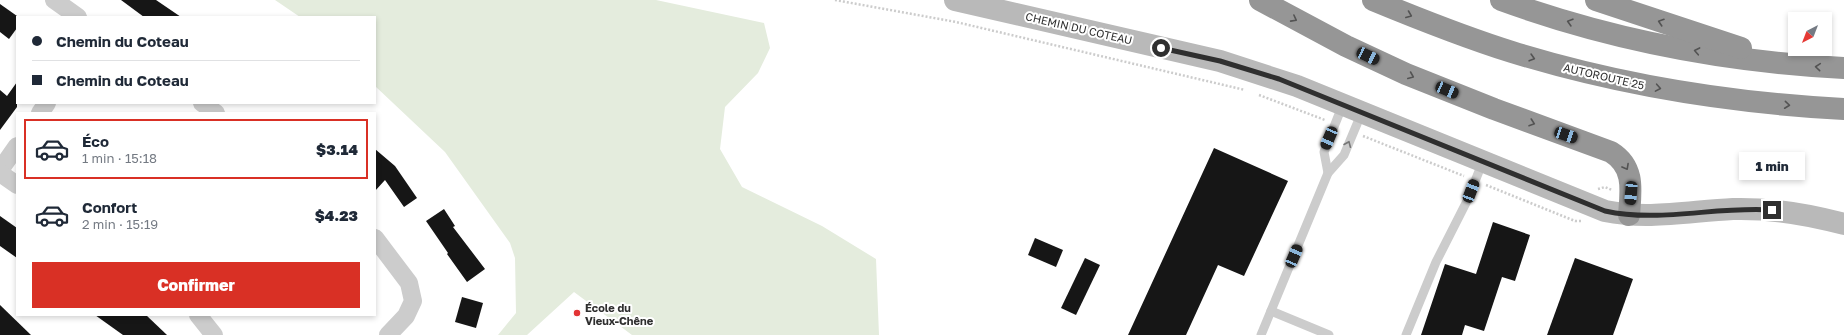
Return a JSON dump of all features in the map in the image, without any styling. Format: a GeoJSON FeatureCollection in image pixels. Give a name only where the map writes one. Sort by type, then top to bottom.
{"type":"FeatureCollection","features":[{"type":"Feature","properties":{"kind":"highway"},"geometry":{"type":"LineString","coordinates":[[1260,0],[1346,46],[1406,74],[1494,110],[1611,152],[1622,160],[1630,176],[1631,185],[1629,215]]}},
{"type":"Feature","properties":{"kind":"highway","name":"AUTOROUTE 25"},"geometry":{"type":"LineString","coordinates":[[1373,0],[1481,42],[1525,56],[1599,76],[1713,97],[1792,105],[1844,108]]}},
{"type":"Feature","properties":{"kind":"highway"},"geometry":{"type":"LineString","coordinates":[[1501,0],[1558,19],[1632,38],[1710,54],[1791,64],[1844,68]]}},
{"type":"Feature","properties":{"kind":"highway"},"geometry":{"type":"LineString","coordinates":[[1596,0],[1791,64]]}},
{"type":"Feature","properties":{"kind":"street"},"geometry":{"type":"LineString","coordinates":[[54,0],[77,16]]}},
{"type":"Feature","properties":{"kind":"street","name":"CHEMIN DU COTEAU"},"geometry":{"type":"LineString","coordinates":[[955,0],[1220,61],[1279,79],[1596,208],[1629,215],[1664,215],[1731,209],[1763,210],[1804,214],[1844,224]]}},
{"type":"Feature","properties":{"kind":"street"},"geometry":{"type":"LineString","coordinates":[[203,104],[215,112]]}},
{"type":"Feature","properties":{"kind":"street"},"geometry":{"type":"LineString","coordinates":[[0,170],[16,147]]}},
{"type":"Feature","properties":{"kind":"street"},"geometry":{"type":"LineString","coordinates":[[0,173],[16,184]]}},
{"type":"Feature","properties":{"kind":"street"},"geometry":{"type":"LineString","coordinates":[[376,239],[409,283],[413,301],[406,316],[388,335]]}},
{"type":"Feature","properties":{"kind":"street"},"geometry":{"type":"LineString","coordinates":[[199,316],[214,335]]}},
{"type":"Feature","properties":{"kind":"lane"},"geometry":{"type":"LineString","coordinates":[[1328,173],[1324,152],[1353,108]]}},
{"type":"Feature","properties":{"kind":"lane"},"geometry":{"type":"LineString","coordinates":[[1261,335],[1328,173],[1344,155],[1353,108]]}},
{"type":"Feature","properties":{"kind":"lane"},"geometry":{"type":"LineString","coordinates":[[1406,335],[1436,262],[1468,199],[1483,161]]}},
{"type":"Feature","properties":{"kind":"lane"},"geometry":{"type":"LineString","coordinates":[[1271,311],[1329,335]]}},
{"type":"Feature","properties":{"kind":"path","name":"CHEMIN DU COTEAU"},"geometry":{"type":"LineString","coordinates":[[835,0],[956,22],[1154,67],[1250,91]]}},
{"type":"Feature","properties":{"kind":"path"},"geometry":{"type":"LineString","coordinates":[[1255,93],[1324,120]]}},
{"type":"Feature","properties":{"kind":"path"},"geometry":{"type":"LineString","coordinates":[[1363,136],[1463,176]]}},
{"type":"Feature","properties":{"kind":"path"},"geometry":{"type":"LineString","coordinates":[[1489,186],[1575,221]]}},
{"type":"Feature","properties":{"kind":"path"},"geometry":{"type":"LineString","coordinates":[[1594,192],[1600,187],[1614,190]]}},
{"type":"Feature","properties":{"kind":"green space"},"geometry":{"type":"Polygon","coordinates":[[[275,0],[656,0],[764,23],[770,48],[758,73],[725,107],[720,149],[742,187],[822,226],[876,259],[879,335],[632,335],[574,292],[527,335],[498,335],[516,313],[515,258],[510,243],[445,152],[376,87],[376,16],[299,16],[275,0]]]}},
{"type":"Feature","properties":{"kind":"building"},"geometry":{"type":"Polygon","coordinates":[[[121,0],[156,0],[180,16],[143,16],[121,0]]]}},
{"type":"Feature","properties":{"kind":"building"},"geometry":{"type":"Polygon","coordinates":[[[0,4],[17,16],[16,29],[9,39],[0,32],[0,4]]]}},
{"type":"Feature","properties":{"kind":"building"},"geometry":{"type":"Polygon","coordinates":[[[16,83],[17,107],[0,130],[0,90],[7,96],[16,83]]]}},
{"type":"Feature","properties":{"kind":"building"},"geometry":{"type":"Polygon","coordinates":[[[1214,148],[1288,181],[1244,276],[1218,265],[1186,335],[1128,335],[1214,148]]]}},
{"type":"Feature","properties":{"kind":"building"},"geometry":{"type":"Polygon","coordinates":[[[376,150],[395,166],[417,198],[404,207],[385,180],[376,190],[376,150]]]}},
{"type":"Feature","properties":{"kind":"building"},"geometry":{"type":"Polygon","coordinates":[[[444,209],[455,226],[453,227],[485,269],[467,282],[426,221],[444,209]]]}},
{"type":"Feature","properties":{"kind":"building"},"geometry":{"type":"Polygon","coordinates":[[[0,216],[16,227],[16,257],[0,246],[0,216]]]}},
{"type":"Feature","properties":{"kind":"building"},"geometry":{"type":"Polygon","coordinates":[[[1493,222],[1530,235],[1515,281],[1502,277],[1484,331],[1465,325],[1462,335],[1421,335],[1445,264],[1476,274],[1493,222]]]}},
{"type":"Feature","properties":{"kind":"building"},"geometry":{"type":"Polygon","coordinates":[[[1035,238],[1063,250],[1056,267],[1028,255],[1035,238]]]}},
{"type":"Feature","properties":{"kind":"building"},"geometry":{"type":"Polygon","coordinates":[[[1085,258],[1100,265],[1076,315],[1061,308],[1085,258]]]}},
{"type":"Feature","properties":{"kind":"building"},"geometry":{"type":"Polygon","coordinates":[[[1575,258],[1633,279],[1613,335],[1547,335],[1575,258]]]}},
{"type":"Feature","properties":{"kind":"building"},"geometry":{"type":"Polygon","coordinates":[[[462,297],[483,303],[476,328],[455,322],[462,297]]]}},
{"type":"Feature","properties":{"kind":"building"},"geometry":{"type":"Polygon","coordinates":[[[0,305],[31,335],[0,335],[0,305]]]}},
{"type":"Feature","properties":{"kind":"building"},"geometry":{"type":"Polygon","coordinates":[[[96,316],[147,316],[167,335],[123,335],[96,316]]]}},
{"type":"Feature","properties":{"kind":"place","name":"École du Vieux-Chêne"},"geometry":{"type":"Point","coordinates":[577,313]}},
{"type":"Feature","properties":{"kind":"route"},"geometry":{"type":"LineString","coordinates":[[1161,48],[1220,61],[1279,79],[1605,211],[1623,214],[1671,215],[1731,209],[1772,210]]}}]}
